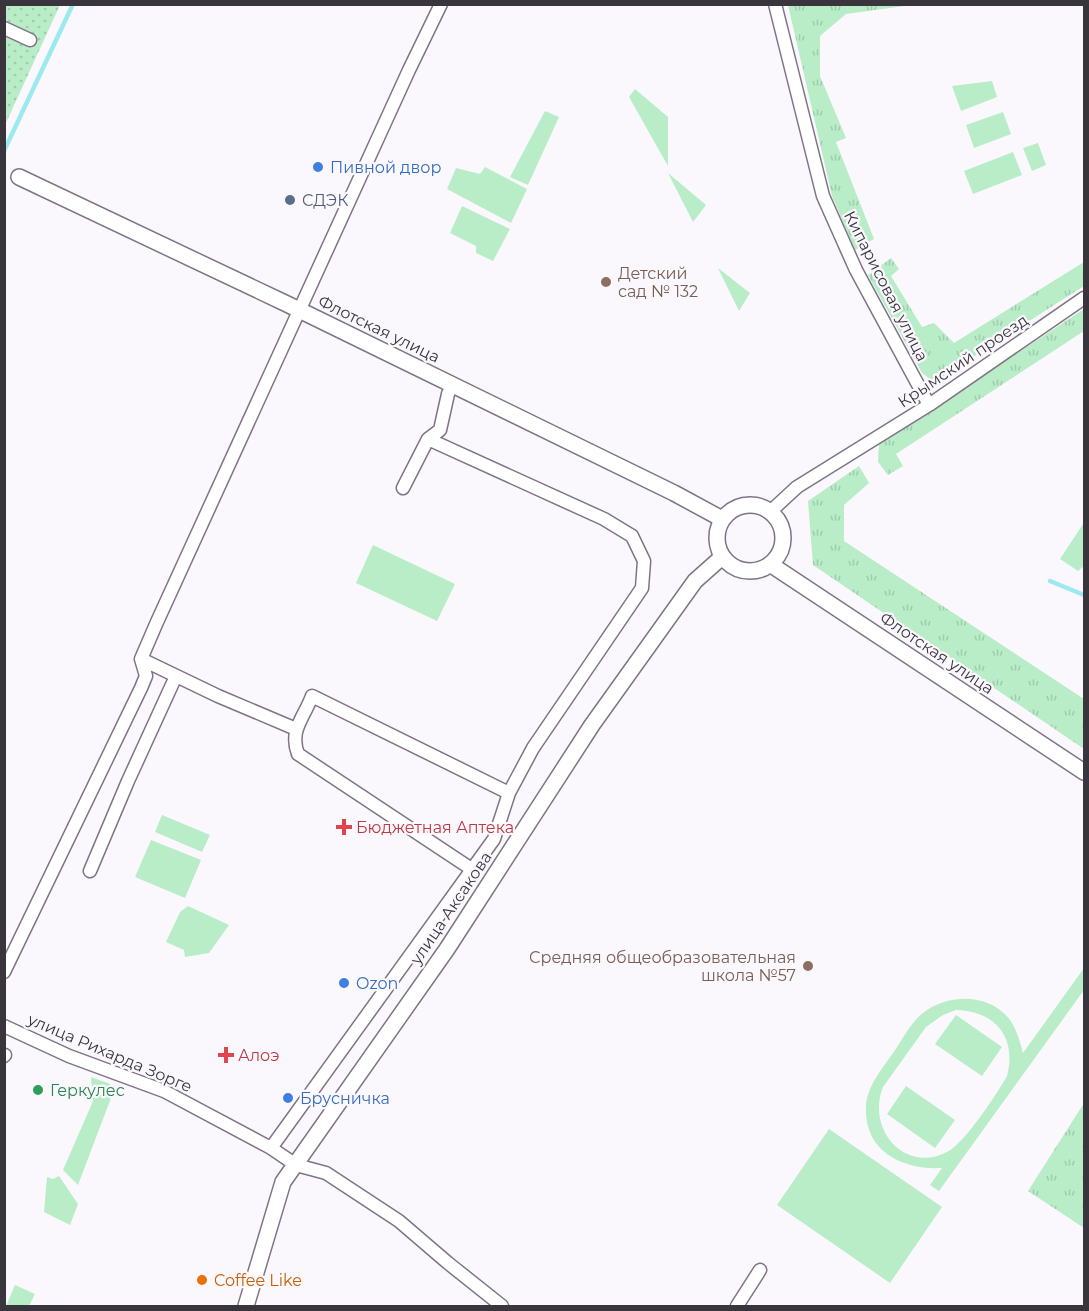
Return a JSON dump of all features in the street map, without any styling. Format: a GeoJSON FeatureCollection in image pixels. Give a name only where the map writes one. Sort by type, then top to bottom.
{"type":"FeatureCollection","features":[{"type":"Feature","properties":{"kind":"street"},"geometry":{"type":"LineString","coordinates":[[4,972],[141,688],[146,676],[141,659],[441,4]]}},
{"type":"Feature","properties":{"kind":"street","name":"Кипарисовая улица"},"geometry":{"type":"LineString","coordinates":[[775,4],[823,196],[856,270],[929,405]]}},
{"type":"Feature","properties":{"kind":"street"},"geometry":{"type":"LineString","coordinates":[[4,28],[30,40]]}},
{"type":"Feature","properties":{"kind":"street","name":"Флотская улица"},"geometry":{"type":"LineString","coordinates":[[19,177],[300,311],[722,519]]}},
{"type":"Feature","properties":{"kind":"street","name":"Крымский проезд"},"geometry":{"type":"LineString","coordinates":[[770,512],[797,487],[929,405],[1084,298]]}},
{"type":"Feature","properties":{"kind":"street"},"geometry":{"type":"LineString","coordinates":[[403,488],[428,439],[440,430],[452,385]]}},
{"type":"Feature","properties":{"kind":"street"},"geometry":{"type":"LineString","coordinates":[[271,1148],[494,839],[509,793],[533,748],[642,588],[644,561],[632,536],[604,519],[428,439]]}},
{"type":"Feature","properties":{"kind":"street"},"geometry":{"type":"LineString","coordinates":[[752,505],[770,512],[782,528],[783,538],[782,548],[770,564],[761,570],[750,572],[729,565],[722,557],[716,538],[722,519],[732,509],[742,506],[752,505]]}},
{"type":"Feature","properties":{"kind":"street","name":"улица Аксакова"},"geometry":{"type":"LineString","coordinates":[[246,1306],[283,1182],[447,949],[592,725],[694,581],[722,557]]}},
{"type":"Feature","properties":{"kind":"street","name":"Флотская улица"},"geometry":{"type":"LineString","coordinates":[[770,564],[1084,772]]}},
{"type":"Feature","properties":{"kind":"street"},"geometry":{"type":"LineString","coordinates":[[141,659],[296,729]]}},
{"type":"Feature","properties":{"kind":"street"},"geometry":{"type":"LineString","coordinates":[[90,871],[176,676]]}},
{"type":"Feature","properties":{"kind":"street"},"geometry":{"type":"LineString","coordinates":[[473,870],[298,754],[294,743],[296,729],[306,714],[312,696],[509,793]]}},
{"type":"Feature","properties":{"kind":"street","name":"улица Рихарда Зорге"},"geometry":{"type":"LineString","coordinates":[[4,1026],[69,1056],[164,1091],[271,1148],[296,1165]]}},
{"type":"Feature","properties":{"kind":"street"},"geometry":{"type":"LineString","coordinates":[[296,1165],[326,1173],[399,1221],[502,1306]]}},
{"type":"Feature","properties":{"kind":"street"},"geometry":{"type":"LineString","coordinates":[[737,1306],[760,1270]]}},
{"type":"Feature","properties":{"kind":"green space"},"geometry":{"type":"Polygon","coordinates":[[[5,5],[60,5],[5,125],[5,5]]]}},
{"type":"Feature","properties":{"kind":"green space"},"geometry":{"type":"Polygon","coordinates":[[[788,5],[912,5],[846,14],[820,36],[820,76],[846,138],[836,142],[874,239],[855,250],[832,196],[788,5]]]}},
{"type":"Feature","properties":{"kind":"green space"},"geometry":{"type":"Polygon","coordinates":[[[992,81],[997,97],[961,111],[952,86],[992,81]]]}},
{"type":"Feature","properties":{"kind":"green space"},"geometry":{"type":"Polygon","coordinates":[[[635,89],[668,117],[668,166],[629,97],[635,89]]]}},
{"type":"Feature","properties":{"kind":"green space"},"geometry":{"type":"Polygon","coordinates":[[[545,111],[559,117],[528,185],[510,177],[545,111]]]}},
{"type":"Feature","properties":{"kind":"green space"},"geometry":{"type":"Polygon","coordinates":[[[1003,112],[1011,134],[974,148],[966,125],[1003,112]]]}},
{"type":"Feature","properties":{"kind":"green space"},"geometry":{"type":"Polygon","coordinates":[[[1038,143],[1046,165],[1032,171],[1023,148],[1038,143]]]}},
{"type":"Feature","properties":{"kind":"green space"},"geometry":{"type":"Polygon","coordinates":[[[1013,152],[1022,175],[973,194],[964,171],[1013,152]]]}},
{"type":"Feature","properties":{"kind":"green space"},"geometry":{"type":"Polygon","coordinates":[[[485,167],[527,189],[511,223],[447,189],[456,168],[480,174],[485,167]]]}},
{"type":"Feature","properties":{"kind":"green space"},"geometry":{"type":"Polygon","coordinates":[[[668,173],[706,205],[693,222],[668,173]]]}},
{"type":"Feature","properties":{"kind":"green space"},"geometry":{"type":"Polygon","coordinates":[[[462,206],[510,229],[493,261],[476,253],[476,246],[450,233],[462,206]]]}},
{"type":"Feature","properties":{"kind":"green space"},"geometry":{"type":"Polygon","coordinates":[[[891,258],[899,269],[891,276],[922,327],[934,323],[954,343],[1084,262],[1084,286],[934,382],[922,373],[868,275],[891,258]]]}},
{"type":"Feature","properties":{"kind":"green space"},"geometry":{"type":"Polygon","coordinates":[[[718,268],[750,293],[739,311],[718,268]]]}},
{"type":"Feature","properties":{"kind":"green space"},"geometry":{"type":"Polygon","coordinates":[[[1084,309],[1084,331],[896,454],[903,466],[888,475],[878,462],[879,444],[1084,309]]]}},
{"type":"Feature","properties":{"kind":"green space"},"geometry":{"type":"Polygon","coordinates":[[[859,466],[869,483],[844,505],[844,541],[1084,699],[1084,749],[813,565],[808,501],[859,466]]]}},
{"type":"Feature","properties":{"kind":"green space"},"geometry":{"type":"Polygon","coordinates":[[[1083,524],[1084,566],[1078,571],[1060,559],[1083,524]]]}},
{"type":"Feature","properties":{"kind":"green space"},"geometry":{"type":"Polygon","coordinates":[[[373,545],[455,584],[437,621],[356,583],[373,545]]]}},
{"type":"Feature","properties":{"kind":"green space"},"geometry":{"type":"Polygon","coordinates":[[[162,815],[210,835],[202,852],[155,832],[162,815]]]}},
{"type":"Feature","properties":{"kind":"green space"},"geometry":{"type":"Polygon","coordinates":[[[151,840],[201,860],[185,898],[135,877],[151,840]]]}},
{"type":"Feature","properties":{"kind":"green space"},"geometry":{"type":"Polygon","coordinates":[[[188,906],[229,925],[209,953],[185,957],[184,950],[166,942],[180,912],[188,906]]]}},
{"type":"Feature","properties":{"kind":"green space"},"geometry":{"type":"Polygon","coordinates":[[[1084,968],[1084,990],[939,1191],[930,1185],[942,1168],[927,1168],[900,1161],[878,1146],[871,1135],[866,1105],[873,1084],[911,1026],[933,1006],[956,999],[980,1001],[991,1005],[1002,1011],[1010,1020],[1023,1053],[1084,968]],[[956,1010],[943,1015],[926,1027],[883,1087],[879,1103],[880,1118],[893,1144],[904,1152],[917,1157],[931,1157],[954,1147],[980,1118],[1007,1076],[1009,1050],[1006,1039],[992,1021],[970,1012],[956,1010]]]}},
{"type":"Feature","properties":{"kind":"green space"},"geometry":{"type":"Polygon","coordinates":[[[956,1015],[1002,1047],[982,1076],[935,1044],[956,1015]]]}},
{"type":"Feature","properties":{"kind":"green space"},"geometry":{"type":"Polygon","coordinates":[[[91,1077],[110,1084],[111,1098],[78,1185],[63,1170],[93,1101],[91,1077]]]}},
{"type":"Feature","properties":{"kind":"green space"},"geometry":{"type":"Polygon","coordinates":[[[906,1086],[955,1120],[935,1148],[887,1114],[906,1086]]]}},
{"type":"Feature","properties":{"kind":"green space"},"geometry":{"type":"Polygon","coordinates":[[[1084,1103],[1084,1228],[1028,1191],[1084,1103]]]}},
{"type":"Feature","properties":{"kind":"green space"},"geometry":{"type":"Polygon","coordinates":[[[829,1129],[942,1207],[890,1283],[777,1205],[829,1129]]]}},
{"type":"Feature","properties":{"kind":"green space"},"geometry":{"type":"Polygon","coordinates":[[[59,1176],[78,1204],[70,1225],[44,1212],[47,1177],[53,1179],[59,1176]]]}},
{"type":"Feature","properties":{"kind":"green space"},"geometry":{"type":"Polygon","coordinates":[[[15,1285],[35,1294],[29,1306],[6,1306],[15,1285]]]}},
{"type":"Feature","properties":{"kind":"waterway"},"geometry":{"type":"LineString","coordinates":[[4,151],[73,4]]}},
{"type":"Feature","properties":{"kind":"waterway"},"geometry":{"type":"LineString","coordinates":[[1050,581],[1084,595]]}},
{"type":"Feature","properties":{"kind":"place","name":"Пивной двор"},"geometry":{"type":"Point","coordinates":[318,167]}},
{"type":"Feature","properties":{"kind":"place","name":"СДЭК"},"geometry":{"type":"Point","coordinates":[290,200]}},
{"type":"Feature","properties":{"kind":"place","name":"Детский сад № 132"},"geometry":{"type":"Point","coordinates":[606,282]}},
{"type":"Feature","properties":{"kind":"place","name":"Бюджетная Аптека"},"geometry":{"type":"Point","coordinates":[344,827]}},
{"type":"Feature","properties":{"kind":"place","name":"Средняя общеобразовательная школа №57"},"geometry":{"type":"Point","coordinates":[808,966]}},
{"type":"Feature","properties":{"kind":"place","name":"Ozon"},"geometry":{"type":"Point","coordinates":[344,983]}},
{"type":"Feature","properties":{"kind":"place","name":"Алоэ"},"geometry":{"type":"Point","coordinates":[226,1055]}},
{"type":"Feature","properties":{"kind":"place","name":"Геркулес"},"geometry":{"type":"Point","coordinates":[38,1090]}},
{"type":"Feature","properties":{"kind":"place","name":"Брусничка"},"geometry":{"type":"Point","coordinates":[288,1098]}},
{"type":"Feature","properties":{"kind":"place","name":"Coffee Like"},"geometry":{"type":"Point","coordinates":[202,1280]}}]}
